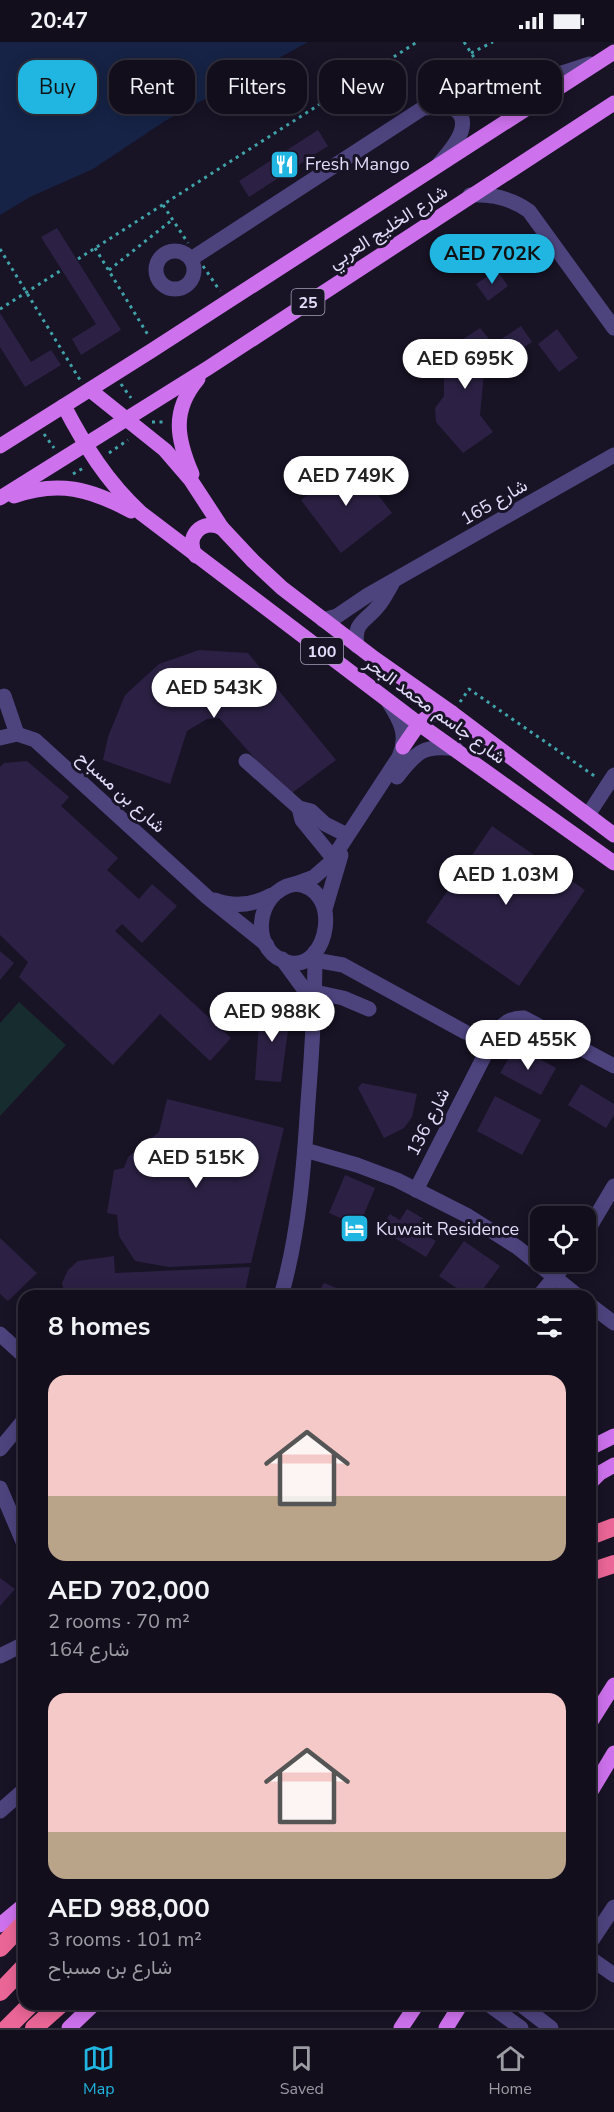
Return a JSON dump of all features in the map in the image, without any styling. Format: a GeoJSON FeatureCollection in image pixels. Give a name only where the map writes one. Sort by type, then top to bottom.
{"type":"FeatureCollection","features":[{"type":"Feature","properties":{"kind":"highway"},"geometry":{"type":"LineString","coordinates":[[596,1534],[614,1527]]}},
{"type":"Feature","properties":{"kind":"highway"},"geometry":{"type":"LineString","coordinates":[[596,1570],[614,1564]]}},
{"type":"Feature","properties":{"kind":"highway"},"geometry":{"type":"LineString","coordinates":[[0,1948],[18,1929]]}},
{"type":"Feature","properties":{"kind":"highway"},"geometry":{"type":"LineString","coordinates":[[0,1992],[18,1973]]}},
{"type":"Feature","properties":{"kind":"highway"},"geometry":{"type":"LineString","coordinates":[[7,2028],[25,2010]]}},
{"type":"Feature","properties":{"kind":"highway"},"geometry":{"type":"LineString","coordinates":[[34,2028],[54,2010]]}},
{"type":"Feature","properties":{"kind":"main road","name":"شارع الخليج العربي"},"geometry":{"type":"LineString","coordinates":[[0,446],[114,375],[611,52]]}},
{"type":"Feature","properties":{"kind":"main road","name":"شارع الخليج العربي"},"geometry":{"type":"LineString","coordinates":[[0,500],[208,368],[614,103]]}},
{"type":"Feature","properties":{"kind":"main road"},"geometry":{"type":"LineString","coordinates":[[204,498],[185,458],[178,423],[180,408],[186,395],[208,368]]}},
{"type":"Feature","properties":{"kind":"main road","name":"شارع جاسم محمد البحر"},"geometry":{"type":"LineString","coordinates":[[89,391],[134,415],[141,430],[177,463],[204,498],[222,528],[253,561],[357,646],[452,713],[614,835]]}},
{"type":"Feature","properties":{"kind":"main road","name":"شارع جاسم محمد البحر"},"geometry":{"type":"LineString","coordinates":[[64,406],[95,461],[126,500],[196,556],[388,701],[614,863]]}},
{"type":"Feature","properties":{"kind":"main road"},"geometry":{"type":"LineString","coordinates":[[0,500],[71,481],[155,524]]}},
{"type":"Feature","properties":{"kind":"main road"},"geometry":{"type":"LineString","coordinates":[[196,556],[192,539],[199,529],[210,524],[222,528]]}},
{"type":"Feature","properties":{"kind":"main road"},"geometry":{"type":"LineString","coordinates":[[403,747],[419,724],[436,713],[452,713]]}},
{"type":"Feature","properties":{"kind":"main road"},"geometry":{"type":"LineString","coordinates":[[596,1445],[614,1436]]}},
{"type":"Feature","properties":{"kind":"main road"},"geometry":{"type":"LineString","coordinates":[[596,1477],[614,1465]]}},
{"type":"Feature","properties":{"kind":"main road"},"geometry":{"type":"LineString","coordinates":[[596,1714],[614,1685]]}},
{"type":"Feature","properties":{"kind":"main road"},"geometry":{"type":"LineString","coordinates":[[596,1784],[614,1754]]}},
{"type":"Feature","properties":{"kind":"main road"},"geometry":{"type":"LineString","coordinates":[[0,1925],[18,1910]]}},
{"type":"Feature","properties":{"kind":"main road"},"geometry":{"type":"LineString","coordinates":[[69,2028],[88,2010]]}},
{"type":"Feature","properties":{"kind":"main road"},"geometry":{"type":"LineString","coordinates":[[401,2028],[413,2010]]}},
{"type":"Feature","properties":{"kind":"main road"},"geometry":{"type":"LineString","coordinates":[[446,2028],[457,2010]]}},
{"type":"Feature","properties":{"kind":"street"},"geometry":{"type":"LineString","coordinates":[[562,72],[611,52],[611,42]]}},
{"type":"Feature","properties":{"kind":"street"},"geometry":{"type":"LineString","coordinates":[[414,114],[433,106],[446,105],[456,109],[462,119],[460,135],[437,166]]}},
{"type":"Feature","properties":{"kind":"street"},"geometry":{"type":"LineString","coordinates":[[191,259],[418,112]]}},
{"type":"Feature","properties":{"kind":"street"},"geometry":{"type":"LineString","coordinates":[[470,195],[499,196],[529,211],[614,328]]}},
{"type":"Feature","properties":{"kind":"street","name":"شارع 165"},"geometry":{"type":"LineString","coordinates":[[323,620],[337,616],[614,455]]}},
{"type":"Feature","properties":{"kind":"street","name":"شارع 165"},"geometry":{"type":"LineString","coordinates":[[357,646],[356,634],[359,625],[380,605],[393,582]]}},
{"type":"Feature","properties":{"kind":"street"},"geometry":{"type":"LineString","coordinates":[[0,738],[17,734],[4,696]]}},
{"type":"Feature","properties":{"kind":"street"},"geometry":{"type":"LineString","coordinates":[[388,701],[402,724],[404,732],[403,747],[399,758],[333,858],[314,878],[284,887],[267,904],[261,917],[261,931],[267,945],[282,959],[298,963],[315,956],[343,965],[465,1032]]}},
{"type":"Feature","properties":{"kind":"street","name":"شارع بن مسباح"},"geometry":{"type":"LineString","coordinates":[[17,734],[35,740],[207,897],[267,945]]}},
{"type":"Feature","properties":{"kind":"street"},"geometry":{"type":"LineString","coordinates":[[282,1290],[293,1243],[305,1149],[315,998],[315,956],[325,929],[325,909],[336,869],[343,850],[409,761],[420,752],[432,748],[456,749]]}},
{"type":"Feature","properties":{"kind":"street"},"geometry":{"type":"LineString","coordinates":[[246,761],[299,808],[310,810],[325,824],[347,835]]}},
{"type":"Feature","properties":{"kind":"street"},"geometry":{"type":"LineString","coordinates":[[588,815],[611,780]]}},
{"type":"Feature","properties":{"kind":"street"},"geometry":{"type":"LineString","coordinates":[[299,808],[302,820],[333,858]]}},
{"type":"Feature","properties":{"kind":"street"},"geometry":{"type":"LineString","coordinates":[[295,884],[312,889],[325,909]]}},
{"type":"Feature","properties":{"kind":"street","name":"شارع بن مسباح"},"geometry":{"type":"LineString","coordinates":[[207,897],[225,904],[239,905],[255,903],[275,894]]}},
{"type":"Feature","properties":{"kind":"street"},"geometry":{"type":"LineString","coordinates":[[282,959],[315,998],[367,1012]]}},
{"type":"Feature","properties":{"kind":"street","name":"شارع 136"},"geometry":{"type":"LineString","coordinates":[[416,1190],[495,1035],[507,1021],[524,1018],[614,1066]]}},
{"type":"Feature","properties":{"kind":"street"},"geometry":{"type":"LineString","coordinates":[[305,1149],[357,1165],[416,1190],[493,1231],[571,1290]]}},
{"type":"Feature","properties":{"kind":"street"},"geometry":{"type":"LineString","coordinates":[[596,1216],[614,1186]]}},
{"type":"Feature","properties":{"kind":"street"},"geometry":{"type":"LineString","coordinates":[[543,1290],[559,1272]]}},
{"type":"Feature","properties":{"kind":"street"},"geometry":{"type":"LineString","coordinates":[[596,1310],[614,1323]]}},
{"type":"Feature","properties":{"kind":"street"},"geometry":{"type":"LineString","coordinates":[[0,1334],[18,1350]]}},
{"type":"Feature","properties":{"kind":"street"},"geometry":{"type":"LineString","coordinates":[[0,1449],[18,1427]]}},
{"type":"Feature","properties":{"kind":"street"},"geometry":{"type":"LineString","coordinates":[[0,1488],[18,1530]]}},
{"type":"Feature","properties":{"kind":"street"},"geometry":{"type":"LineString","coordinates":[[0,1656],[18,1647]]}},
{"type":"Feature","properties":{"kind":"street"},"geometry":{"type":"LineString","coordinates":[[0,1811],[18,1795]]}},
{"type":"Feature","properties":{"kind":"street"},"geometry":{"type":"LineString","coordinates":[[596,1934],[614,1906]]}},
{"type":"Feature","properties":{"kind":"street"},"geometry":{"type":"LineString","coordinates":[[596,1962],[614,1975]]}},
{"type":"Feature","properties":{"kind":"street"},"geometry":{"type":"LineString","coordinates":[[496,2010],[521,2028]]}},
{"type":"Feature","properties":{"kind":"street"},"geometry":{"type":"LineString","coordinates":[[528,2010],[551,2028]]}},
{"type":"Feature","properties":{"kind":"path"},"geometry":{"type":"LineString","coordinates":[[78,259],[417,42]]}},
{"type":"Feature","properties":{"kind":"path"},"geometry":{"type":"LineString","coordinates":[[464,42],[475,60]]}},
{"type":"Feature","properties":{"kind":"path"},"geometry":{"type":"LineString","coordinates":[[471,53],[493,42]]}},
{"type":"Feature","properties":{"kind":"path"},"geometry":{"type":"LineString","coordinates":[[109,270],[172,220]]}},
{"type":"Feature","properties":{"kind":"path"},"geometry":{"type":"LineString","coordinates":[[95,248],[149,334],[140,340]]}},
{"type":"Feature","properties":{"kind":"path"},"geometry":{"type":"LineString","coordinates":[[0,249],[89,391]]}},
{"type":"Feature","properties":{"kind":"path"},"geometry":{"type":"LineString","coordinates":[[0,309],[60,271]]}},
{"type":"Feature","properties":{"kind":"path"},"geometry":{"type":"LineString","coordinates":[[114,375],[134,415]]}},
{"type":"Feature","properties":{"kind":"path"},"geometry":{"type":"LineString","coordinates":[[37,423],[62,459],[71,481],[149,423],[158,420],[178,423]]}},
{"type":"Feature","properties":{"kind":"path"},"geometry":{"type":"LineString","coordinates":[[452,713],[469,689],[611,780]]}},
{"type":"Feature","properties":{"kind":"green space"},"geometry":{"type":"Polygon","coordinates":[[[19,1002],[66,1045],[0,1116],[0,1023],[19,1002]]]}},
{"type":"Feature","properties":{"kind":"water"},"geometry":{"type":"Polygon","coordinates":[[[0,42],[308,42],[275,60],[207,60],[207,98],[195,104],[195,60],[109,60],[109,114],[178,114],[93,169],[30,197],[0,215],[0,42]]]}},
{"type":"Feature","properties":{"kind":"building","name":"Fresh Mango"},"geometry":{"type":"Polygon","coordinates":[[[318,130],[328,146],[249,197],[239,181],[318,130]]]}},
{"type":"Feature","properties":{"kind":"building"},"geometry":{"type":"Polygon","coordinates":[[[57,228],[121,330],[81,355],[72,339],[96,324],[41,237],[57,228]]]}},
{"type":"Feature","properties":{"kind":"building"},"geometry":{"type":"Polygon","coordinates":[[[497,270],[508,286],[488,301],[476,284],[497,270]]]}},
{"type":"Feature","properties":{"kind":"building"},"geometry":{"type":"Polygon","coordinates":[[[0,313],[31,362],[51,350],[61,365],[25,387],[0,347],[0,313]]]}},
{"type":"Feature","properties":{"kind":"building"},"geometry":{"type":"Polygon","coordinates":[[[521,326],[532,342],[511,356],[500,340],[521,326]]]}},
{"type":"Feature","properties":{"kind":"building"},"geometry":{"type":"Polygon","coordinates":[[[480,328],[500,352],[485,363],[480,415],[493,432],[463,453],[436,422],[435,408],[444,396],[444,377],[436,357],[480,328]]]}},
{"type":"Feature","properties":{"kind":"building"},"geometry":{"type":"Polygon","coordinates":[[[557,329],[578,358],[559,372],[538,344],[557,329]]]}},
{"type":"Feature","properties":{"kind":"building"},"geometry":{"type":"Polygon","coordinates":[[[352,461],[392,513],[341,553],[301,500],[352,461]]]}},
{"type":"Feature","properties":{"kind":"building"},"geometry":{"type":"Polygon","coordinates":[[[199,650],[248,653],[336,760],[288,796],[219,718],[207,719],[187,731],[170,784],[103,760],[108,737],[125,695],[159,664],[199,650]]]}},
{"type":"Feature","properties":{"kind":"building"},"geometry":{"type":"Polygon","coordinates":[[[27,761],[69,797],[61,806],[118,858],[107,870],[139,899],[152,884],[177,906],[142,943],[122,924],[115,931],[231,1038],[210,1061],[160,1014],[113,1065],[19,977],[28,962],[0,935],[0,767],[4,763],[27,761]]]}},
{"type":"Feature","properties":{"kind":"building"},"geometry":{"type":"Polygon","coordinates":[[[492,826],[585,890],[519,986],[426,922],[492,826]]]}},
{"type":"Feature","properties":{"kind":"building"},"geometry":{"type":"Polygon","coordinates":[[[0,951],[14,963],[0,980],[0,951]]]}},
{"type":"Feature","properties":{"kind":"building"},"geometry":{"type":"Polygon","coordinates":[[[260,1007],[291,1008],[281,1082],[255,1080],[260,1007]]]}},
{"type":"Feature","properties":{"kind":"building"},"geometry":{"type":"Polygon","coordinates":[[[516,1046],[556,1068],[541,1095],[500,1073],[516,1046]]]}},
{"type":"Feature","properties":{"kind":"building"},"geometry":{"type":"Polygon","coordinates":[[[362,1083],[417,1094],[412,1117],[404,1128],[384,1138],[358,1088],[362,1083]]]}},
{"type":"Feature","properties":{"kind":"building"},"geometry":{"type":"Polygon","coordinates":[[[581,1084],[614,1104],[614,1115],[606,1128],[568,1105],[581,1084]]]}},
{"type":"Feature","properties":{"kind":"building"},"geometry":{"type":"Polygon","coordinates":[[[495,1096],[541,1120],[522,1155],[477,1131],[495,1096]]]}},
{"type":"Feature","properties":{"kind":"building"},"geometry":{"type":"Polygon","coordinates":[[[167,1099],[284,1128],[251,1263],[169,1267],[135,1261],[119,1236],[117,1215],[107,1213],[114,1170],[124,1168],[128,1157],[159,1132],[167,1099]]]}},
{"type":"Feature","properties":{"kind":"building"},"geometry":{"type":"Polygon","coordinates":[[[345,1175],[375,1188],[359,1226],[329,1213],[345,1175]]]}},
{"type":"Feature","properties":{"kind":"building"},"geometry":{"type":"Polygon","coordinates":[[[407,1209],[434,1225],[427,1236],[436,1241],[426,1257],[380,1229],[390,1214],[400,1220],[407,1209]]]}},
{"type":"Feature","properties":{"kind":"building"},"geometry":{"type":"Polygon","coordinates":[[[0,1238],[37,1273],[8,1301],[0,1294],[0,1238]]]}},
{"type":"Feature","properties":{"kind":"building"},"geometry":{"type":"Polygon","coordinates":[[[464,1241],[500,1266],[482,1290],[459,1290],[439,1276],[464,1241]]]}},
{"type":"Feature","properties":{"kind":"building"},"geometry":{"type":"Polygon","coordinates":[[[114,1256],[115,1273],[250,1267],[245,1290],[64,1290],[62,1283],[68,1270],[78,1261],[114,1256]]]}},
{"type":"Feature","properties":{"kind":"building"},"geometry":{"type":"Polygon","coordinates":[[[324,1283],[339,1289],[339,1290],[320,1290],[324,1283]]]}},
{"type":"Feature","properties":{"kind":"building"},"geometry":{"type":"Polygon","coordinates":[[[0,1578],[15,1589],[0,1606],[0,1578]]]}},
{"type":"Feature","properties":{"kind":"place","name":"Fresh Mango"},"geometry":{"type":"Point","coordinates":[284,164]}},
{"type":"Feature","properties":{"kind":"place","name":"Kuwait Residence"},"geometry":{"type":"Point","coordinates":[355,1229]}}]}
